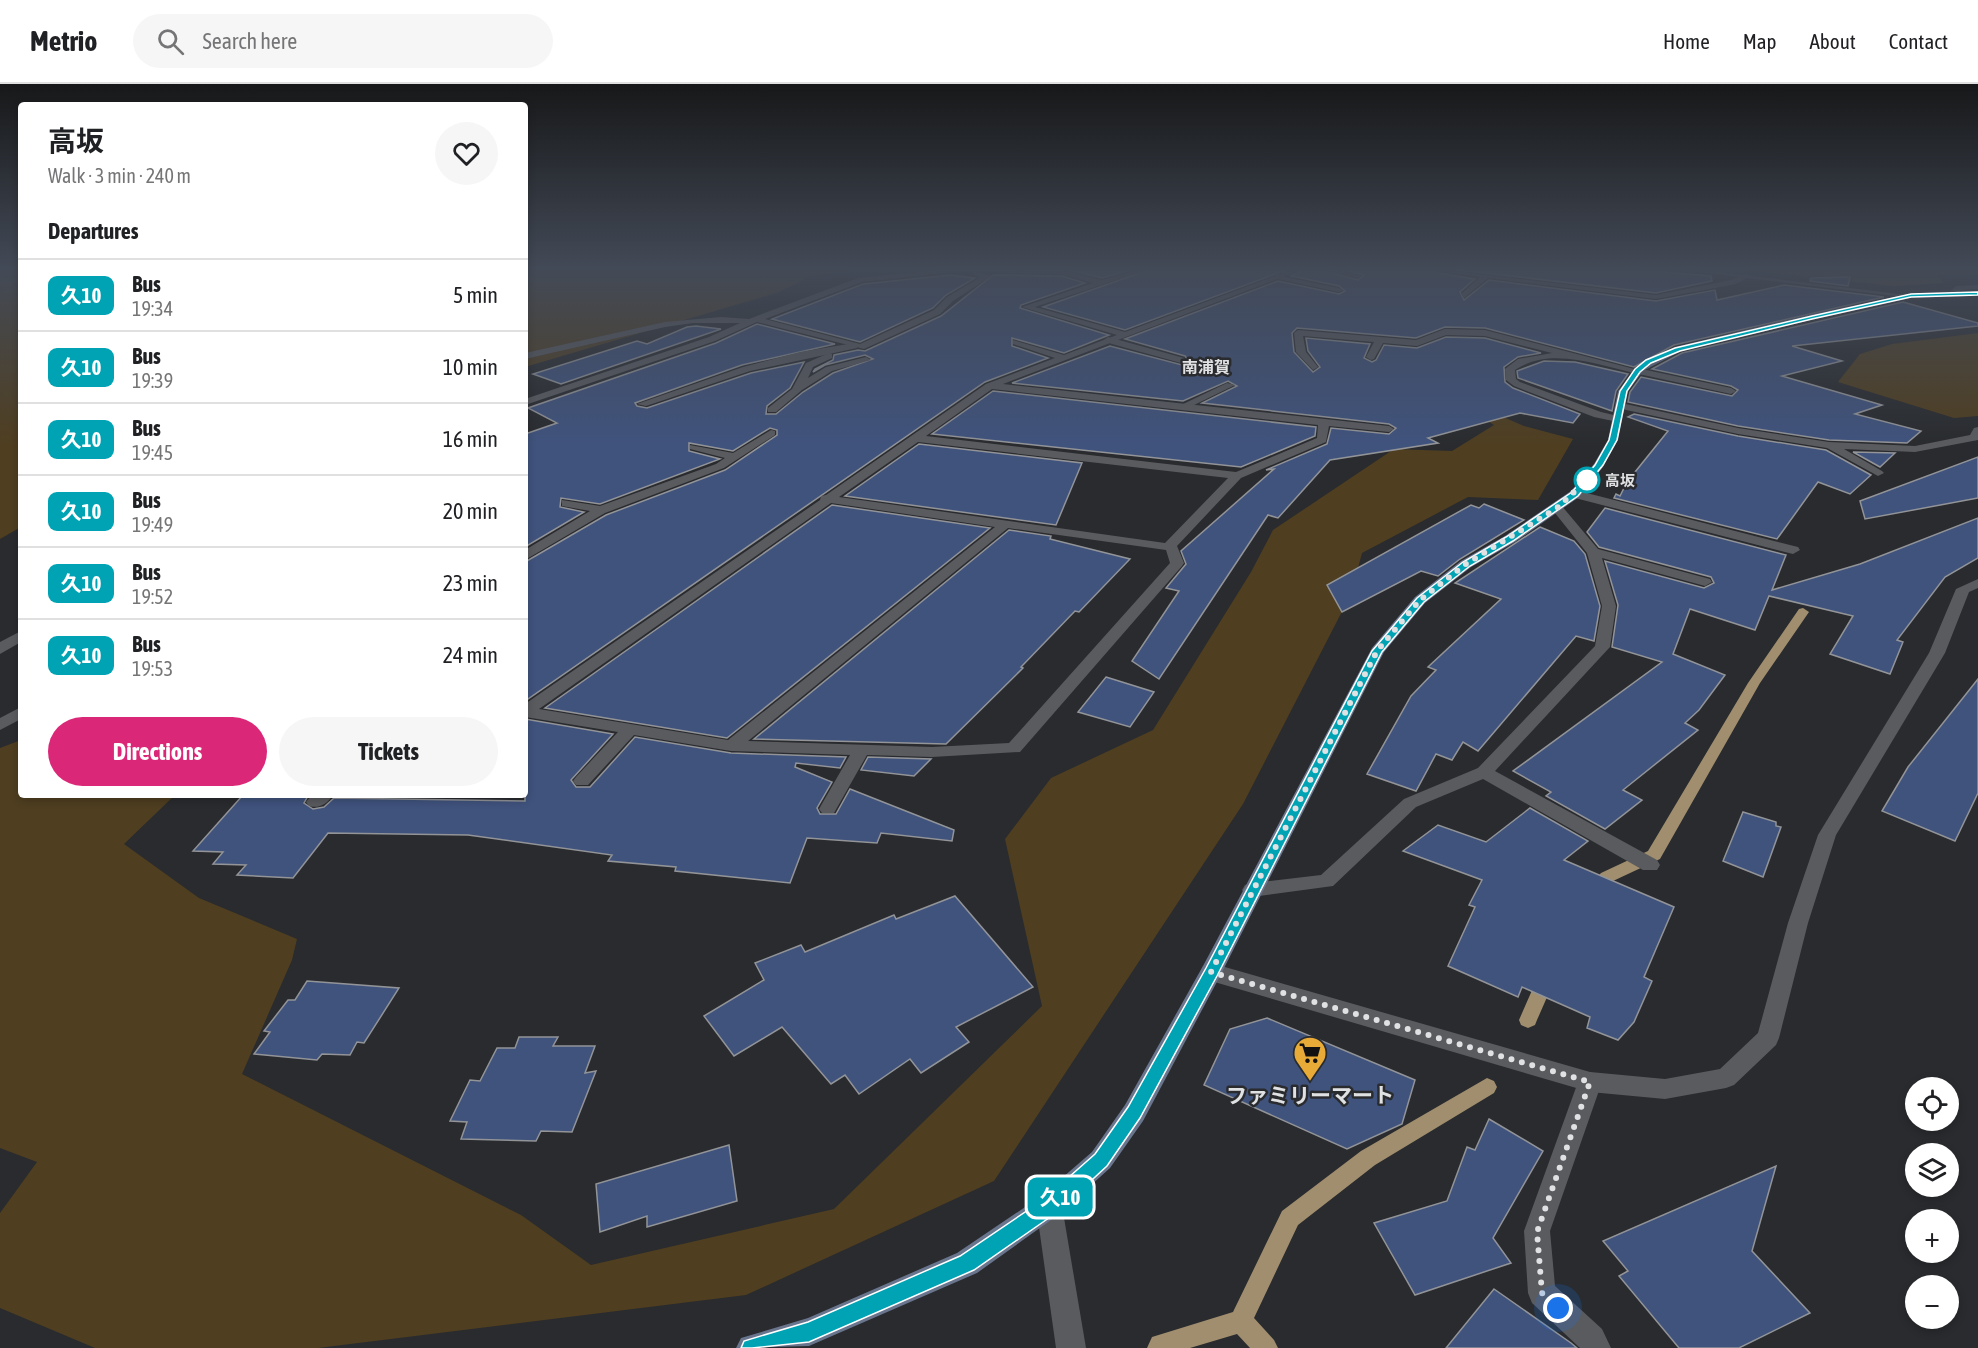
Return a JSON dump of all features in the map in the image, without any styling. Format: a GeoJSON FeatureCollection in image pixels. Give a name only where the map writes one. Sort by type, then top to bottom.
{"type":"FeatureCollection","features":[{"type":"Feature","properties":{"kind":"main road"},"geometry":{"type":"LineString","coordinates":[[751,1348],[809,1332],[967,1263],[1049,1206],[1101,1160],[1128,1122],[1211,972],[1377,651],[1420,600],[1466,564],[1557,508],[1575,494],[1599,465],[1613,440],[1623,391],[1637,371],[1649,362],[1678,349],[1770,328]]}},
{"type":"Feature","properties":{"kind":"street"},"geometry":{"type":"LineString","coordinates":[[528,356],[652,328]]}},
{"type":"Feature","properties":{"kind":"street"},"geometry":{"type":"LineString","coordinates":[[528,401],[702,343],[735,328]]}},
{"type":"Feature","properties":{"kind":"street"},"geometry":{"type":"LineString","coordinates":[[785,328],[857,346]]}},
{"type":"Feature","properties":{"kind":"street"},"geometry":{"type":"LineString","coordinates":[[798,388],[803,372],[810,363],[898,328]]}},
{"type":"Feature","properties":{"kind":"street"},"geometry":{"type":"LineString","coordinates":[[1101,328],[1123,334]]}},
{"type":"Feature","properties":{"kind":"street"},"geometry":{"type":"LineString","coordinates":[[528,710],[825,499],[990,386],[1139,328]]}},
{"type":"Feature","properties":{"kind":"street"},"geometry":{"type":"LineString","coordinates":[[1313,367],[1301,352],[1298,333],[1417,344],[1445,332],[1485,333],[1578,357],[1580,360]]}},
{"type":"Feature","properties":{"kind":"street"},"geometry":{"type":"LineString","coordinates":[[1108,340],[1181,360]]}},
{"type":"Feature","properties":{"kind":"street"},"geometry":{"type":"LineString","coordinates":[[1371,357],[1380,340]]}},
{"type":"Feature","properties":{"kind":"street"},"geometry":{"type":"LineString","coordinates":[[1016,342],[1061,357]]}},
{"type":"Feature","properties":{"kind":"street"},"geometry":{"type":"LineString","coordinates":[[642,404],[686,387],[810,351],[857,346]]}},
{"type":"Feature","properties":{"kind":"street"},"geometry":{"type":"LineString","coordinates":[[1731,390],[1555,356],[1527,357],[1510,369],[1511,380],[1598,415],[1619,412],[1829,445],[1915,449],[1974,438],[1978,430]]}},
{"type":"Feature","properties":{"kind":"street"},"geometry":{"type":"LineString","coordinates":[[772,410],[798,388],[829,369],[866,360]]}},
{"type":"Feature","properties":{"kind":"street"},"geometry":{"type":"LineString","coordinates":[[1184,406],[1230,385]]}},
{"type":"Feature","properties":{"kind":"street"},"geometry":{"type":"LineString","coordinates":[[990,386],[1389,429]]}},
{"type":"Feature","properties":{"kind":"street"},"geometry":{"type":"LineString","coordinates":[[1169,547],[1237,476],[1322,440],[1324,422]]}},
{"type":"Feature","properties":{"kind":"street"},"geometry":{"type":"LineString","coordinates":[[528,554],[601,510],[720,466],[771,434]]}},
{"type":"Feature","properties":{"kind":"street"},"geometry":{"type":"LineString","coordinates":[[913,438],[1237,476]]}},
{"type":"Feature","properties":{"kind":"street"},"geometry":{"type":"LineString","coordinates":[[1829,445],[1878,473]]}},
{"type":"Feature","properties":{"kind":"street"},"geometry":{"type":"LineString","coordinates":[[694,447],[736,457]]}},
{"type":"Feature","properties":{"kind":"street"},"geometry":{"type":"LineString","coordinates":[[1575,494],[1793,550]]}},
{"type":"Feature","properties":{"kind":"street"},"geometry":{"type":"LineString","coordinates":[[825,499],[1169,547]]}},
{"type":"Feature","properties":{"kind":"street"},"geometry":{"type":"LineString","coordinates":[[566,503],[601,510]]}},
{"type":"Feature","properties":{"kind":"street"},"geometry":{"type":"LineString","coordinates":[[1252,890],[1326,881],[1410,803],[1484,772],[1602,648],[1610,606],[1593,552],[1557,508]]}},
{"type":"Feature","properties":{"kind":"street"},"geometry":{"type":"LineString","coordinates":[[731,746],[1006,524]]}},
{"type":"Feature","properties":{"kind":"street"},"geometry":{"type":"LineString","coordinates":[[528,712],[731,746],[932,752],[1014,748],[1177,563],[1169,547]]}},
{"type":"Feature","properties":{"kind":"street"},"geometry":{"type":"LineString","coordinates":[[1593,552],[1705,582]]}},
{"type":"Feature","properties":{"kind":"street"},"geometry":{"type":"LineString","coordinates":[[1211,972],[1590,1082],[1665,1089],[1726,1078],[1768,1038],[1798,923],[1827,835],[1937,653],[1963,589],[1978,583]]}},
{"type":"Feature","properties":{"kind":"street"},"geometry":{"type":"LineString","coordinates":[[0,649],[18,637]]}},
{"type":"Feature","properties":{"kind":"street"},"geometry":{"type":"LineString","coordinates":[[0,725],[18,714]]}},
{"type":"Feature","properties":{"kind":"street"},"geometry":{"type":"LineString","coordinates":[[582,781],[630,729]]}},
{"type":"Feature","properties":{"kind":"street"},"geometry":{"type":"LineString","coordinates":[[828,809],[861,750]]}},
{"type":"Feature","properties":{"kind":"street"},"geometry":{"type":"LineString","coordinates":[[1484,772],[1650,865]]}},
{"type":"Feature","properties":{"kind":"street"},"geometry":{"type":"LineString","coordinates":[[1590,1082],[1537,1232],[1542,1293],[1592,1339],[1596,1348]]}},
{"type":"Feature","properties":{"kind":"street"},"geometry":{"type":"LineString","coordinates":[[1049,1206],[1071,1348]]}},
{"type":"Feature","properties":{"kind":"shaded area"},"geometry":{"type":"Polygon","coordinates":[[[0,328],[18,328],[18,529],[0,539],[0,328]]]}},
{"type":"Feature","properties":{"kind":"shaded area"},"geometry":{"type":"Polygon","coordinates":[[[528,328],[657,328],[528,366],[528,328]]]}},
{"type":"Feature","properties":{"kind":"shaded area"},"geometry":{"type":"Polygon","coordinates":[[[1978,333],[1978,416],[1954,418],[1838,382],[1860,354],[1892,344],[1978,333]]]}},
{"type":"Feature","properties":{"kind":"shaded area"},"geometry":{"type":"Polygon","coordinates":[[[1282,368],[1437,388],[1524,426],[1573,439],[1538,500],[1468,497],[1362,553],[1351,594],[1243,804],[994,1181],[746,1295],[318,1348],[95,1348],[0,1308],[0,1213],[37,1162],[0,1148],[0,748],[18,741],[18,798],[172,798],[124,844],[199,898],[297,939],[292,960],[242,1074],[521,1215],[591,1265],[834,1209],[1042,1006],[1005,839],[1051,778],[1153,730],[1251,572],[1273,530],[1394,449],[1452,451],[1494,425],[1461,404],[1282,368]]]}},
{"type":"Feature","properties":{"kind":"building"},"geometry":{"type":"Polygon","coordinates":[[[685,328],[721,329],[561,384],[533,374],[637,341],[647,344],[685,328]]]}},
{"type":"Feature","properties":{"kind":"building"},"geometry":{"type":"Polygon","coordinates":[[[748,328],[773,328],[835,344],[742,365],[635,403],[637,406],[647,408],[751,373],[804,362],[790,388],[767,406],[766,414],[776,414],[803,392],[833,373],[873,359],[865,355],[825,365],[813,372],[833,360],[834,355],[858,350],[865,351],[915,328],[1086,328],[1109,335],[1064,353],[1012,338],[1012,346],[1048,358],[985,382],[528,699],[528,560],[606,515],[725,470],[777,435],[777,430],[770,428],[733,451],[689,443],[689,451],[720,459],[600,504],[561,498],[560,507],[584,512],[528,545],[528,433],[557,423],[528,408],[716,343],[748,328]]]}},
{"type":"Feature","properties":{"kind":"building"},"geometry":{"type":"Polygon","coordinates":[[[806,328],[890,328],[860,342],[806,328]]]}},
{"type":"Feature","properties":{"kind":"building"},"geometry":{"type":"Polygon","coordinates":[[[1154,328],[1442,328],[1416,338],[1297,328],[1292,333],[1294,352],[1313,372],[1320,367],[1308,351],[1306,338],[1370,344],[1364,358],[1372,362],[1376,360],[1384,345],[1417,348],[1446,337],[1485,338],[1541,353],[1518,357],[1504,367],[1505,382],[1513,388],[1580,414],[1573,423],[1520,413],[1428,438],[1438,443],[1330,460],[1278,518],[1268,515],[1159,679],[1132,661],[1179,591],[1166,588],[1186,564],[1181,551],[1274,469],[1266,470],[1327,444],[1331,428],[1389,434],[1396,428],[1389,424],[1202,403],[1237,386],[1228,381],[1183,401],[1012,383],[1110,346],[1182,365],[1188,360],[1185,356],[1125,339],[1154,328]]]}},
{"type":"Feature","properties":{"kind":"building"},"geometry":{"type":"Polygon","coordinates":[[[1485,328],[1748,328],[1674,345],[1634,367],[1485,328]]]}},
{"type":"Feature","properties":{"kind":"building"},"geometry":{"type":"Polygon","coordinates":[[[1790,328],[1960,328],[1792,346],[1842,361],[1782,376],[1882,405],[1855,414],[1921,431],[1907,443],[1829,440],[1738,426],[1628,402],[1630,392],[1641,377],[1732,396],[1738,390],[1731,386],[1652,369],[1682,353],[1790,328]]]}},
{"type":"Feature","properties":{"kind":"building"},"geometry":{"type":"Polygon","coordinates":[[[1544,361],[1575,362],[1628,374],[1616,391],[1612,411],[1518,378],[1517,371],[1544,361]]]}},
{"type":"Feature","properties":{"kind":"building"},"geometry":{"type":"Polygon","coordinates":[[[993,391],[1316,427],[1315,436],[1241,467],[932,434],[993,391]]]}},
{"type":"Feature","properties":{"kind":"building"},"geometry":{"type":"Polygon","coordinates":[[[1634,414],[1738,436],[1826,450],[1871,475],[1850,494],[1818,482],[1777,539],[1614,498],[1616,494],[1620,496],[1627,482],[1668,431],[1628,417],[1634,414]]]}},
{"type":"Feature","properties":{"kind":"building"},"geometry":{"type":"Polygon","coordinates":[[[919,444],[1082,463],[1056,525],[845,496],[919,444]]]}},
{"type":"Feature","properties":{"kind":"building"},"geometry":{"type":"Polygon","coordinates":[[[1853,452],[1895,453],[1880,467],[1853,452]]]}},
{"type":"Feature","properties":{"kind":"building"},"geometry":{"type":"Polygon","coordinates":[[[1978,457],[1978,498],[1865,519],[1860,501],[1978,457]]]}},
{"type":"Feature","properties":{"kind":"building"},"geometry":{"type":"Polygon","coordinates":[[[1484,504],[1524,520],[1460,559],[1438,576],[1421,571],[1342,612],[1327,585],[1471,505],[1479,508],[1484,504]]]}},
{"type":"Feature","properties":{"kind":"building"},"geometry":{"type":"Polygon","coordinates":[[[832,505],[990,528],[727,738],[545,708],[832,505]]]}},
{"type":"Feature","properties":{"kind":"building"},"geometry":{"type":"Polygon","coordinates":[[[1605,508],[1786,555],[1772,590],[1860,564],[1978,518],[1978,558],[1945,577],[1897,640],[1903,642],[1890,674],[1830,654],[1853,616],[1769,596],[1755,630],[1690,609],[1673,654],[1725,675],[1699,710],[1685,723],[1698,730],[1623,790],[1642,800],[1605,829],[1546,796],[1551,792],[1513,771],[1662,662],[1612,647],[1618,605],[1605,561],[1704,588],[1714,583],[1711,577],[1599,547],[1587,532],[1605,508]]]}},
{"type":"Feature","properties":{"kind":"building"},"geometry":{"type":"Polygon","coordinates":[[[1540,527],[1574,541],[1585,554],[1600,606],[1594,641],[1576,636],[1478,751],[1463,742],[1452,760],[1436,754],[1416,791],[1367,774],[1411,696],[1436,670],[1428,667],[1501,599],[1455,583],[1540,527]]]}},
{"type":"Feature","properties":{"kind":"building"},"geometry":{"type":"Polygon","coordinates":[[[1009,530],[1051,536],[1050,539],[1130,559],[1079,612],[1075,611],[1021,667],[1023,668],[946,744],[754,739],[1009,530]]]}},
{"type":"Feature","properties":{"kind":"building"},"geometry":{"type":"Polygon","coordinates":[[[1106,677],[1154,692],[1130,727],[1078,712],[1106,677]]]}},
{"type":"Feature","properties":{"kind":"building"},"geometry":{"type":"Polygon","coordinates":[[[1978,679],[1978,793],[1955,841],[1882,811],[1908,767],[1978,679]]]}},
{"type":"Feature","properties":{"kind":"building"},"geometry":{"type":"Polygon","coordinates":[[[528,720],[613,734],[571,780],[576,787],[590,787],[635,737],[731,753],[846,757],[840,768],[796,763],[795,767],[832,782],[817,808],[820,814],[836,814],[850,789],[954,830],[952,841],[881,833],[877,843],[807,838],[790,883],[675,871],[676,867],[608,861],[612,855],[468,835],[328,833],[293,878],[237,875],[246,865],[213,864],[223,852],[193,851],[240,798],[307,798],[304,803],[313,809],[324,807],[334,798],[525,801],[525,798],[528,798],[528,720]]]}},
{"type":"Feature","properties":{"kind":"building"},"geometry":{"type":"Polygon","coordinates":[[[868,757],[931,759],[914,776],[861,770],[868,757]]]}},
{"type":"Feature","properties":{"kind":"building"},"geometry":{"type":"Polygon","coordinates":[[[1530,808],[1588,841],[1564,860],[1674,907],[1644,977],[1652,981],[1634,1022],[1618,1040],[1587,1028],[1590,1017],[1522,987],[1518,997],[1448,966],[1475,907],[1469,905],[1482,880],[1403,851],[1438,825],[1486,842],[1530,808]]]}},
{"type":"Feature","properties":{"kind":"building"},"geometry":{"type":"Polygon","coordinates":[[[1743,812],[1776,822],[1776,826],[1781,827],[1763,877],[1723,861],[1743,812]]]}},
{"type":"Feature","properties":{"kind":"building"},"geometry":{"type":"Polygon","coordinates":[[[955,896],[1033,987],[956,1027],[969,1042],[921,1073],[910,1059],[859,1094],[845,1075],[831,1084],[782,1027],[734,1056],[704,1016],[764,980],[755,963],[801,945],[805,952],[894,915],[896,919],[955,896]]]}},
{"type":"Feature","properties":{"kind":"building"},"geometry":{"type":"Polygon","coordinates":[[[307,981],[399,988],[364,1043],[357,1042],[350,1055],[322,1054],[317,1060],[254,1054],[270,1032],[264,1031],[288,1000],[295,1000],[307,981]]]}},
{"type":"Feature","properties":{"kind":"building","name":"ファミリーマート"},"geometry":{"type":"Polygon","coordinates":[[[1267,1018],[1415,1080],[1402,1124],[1347,1149],[1204,1085],[1230,1029],[1267,1018]]]}},
{"type":"Feature","properties":{"kind":"building"},"geometry":{"type":"Polygon","coordinates":[[[519,1037],[558,1037],[553,1046],[595,1046],[585,1073],[596,1071],[572,1132],[541,1131],[536,1141],[461,1139],[467,1122],[450,1121],[470,1080],[480,1081],[497,1048],[515,1048],[519,1037]]]}},
{"type":"Feature","properties":{"kind":"building"},"geometry":{"type":"Polygon","coordinates":[[[1489,1119],[1543,1151],[1493,1238],[1511,1263],[1415,1295],[1374,1223],[1447,1201],[1467,1147],[1475,1150],[1489,1119]]]}},
{"type":"Feature","properties":{"kind":"building"},"geometry":{"type":"Polygon","coordinates":[[[729,1145],[737,1201],[647,1227],[647,1216],[600,1232],[596,1184],[729,1145]]]}},
{"type":"Feature","properties":{"kind":"building"},"geometry":{"type":"Polygon","coordinates":[[[1776,1166],[1752,1251],[1810,1313],[1739,1348],[1679,1348],[1619,1276],[1628,1271],[1603,1241],[1776,1166]]]}},
{"type":"Feature","properties":{"kind":"building"},"geometry":{"type":"Polygon","coordinates":[[[1494,1289],[1571,1343],[1577,1348],[1446,1348],[1494,1289]]]}},
{"type":"Feature","properties":{"kind":"waterway"},"geometry":{"type":"LineString","coordinates":[[1594,889],[1607,877],[1654,855],[1754,683],[1803,612]]}},
{"type":"Feature","properties":{"kind":"waterway"},"geometry":{"type":"LineString","coordinates":[[1528,1020],[1546,979]]}},
{"type":"Feature","properties":{"kind":"waterway"},"geometry":{"type":"LineString","coordinates":[[1241,1321],[1290,1218],[1368,1158],[1487,1087]]}},
{"type":"Feature","properties":{"kind":"waterway"},"geometry":{"type":"LineString","coordinates":[[1159,1348],[1160,1345],[1241,1321]]}},
{"type":"Feature","properties":{"kind":"waterway"},"geometry":{"type":"LineString","coordinates":[[1241,1321],[1266,1348]]}},
{"type":"Feature","properties":{"kind":"bus line","name":"久10"},"geometry":{"type":"LineString","coordinates":[[752,1348],[809,1332],[967,1263],[1049,1206],[1101,1160],[1134,1113],[1211,972],[1377,651],[1420,600],[1466,564],[1510,539],[1575,494],[1599,465],[1613,440],[1623,391],[1637,371],[1649,362],[1678,349],[1764,328]]}},
{"type":"Feature","properties":{"kind":"place","name":"高坂"},"geometry":{"type":"Point","coordinates":[1587,480]}},
{"type":"Feature","properties":{"kind":"place","name":"ファミリーマート"},"geometry":{"type":"Point","coordinates":[1310,1082]}},
{"type":"Feature","properties":{"kind":"district","name":"南浦賀"},"geometry":{"type":"Point","coordinates":[1206,367]}},
{"type":"Feature","properties":{"kind":"route"},"geometry":{"type":"LineString","coordinates":[[1558,1308],[1542,1293],[1537,1232],[1590,1082],[1211,972],[1377,651],[1420,600],[1466,564],[1557,508],[1575,494],[1587,480]]}}]}
